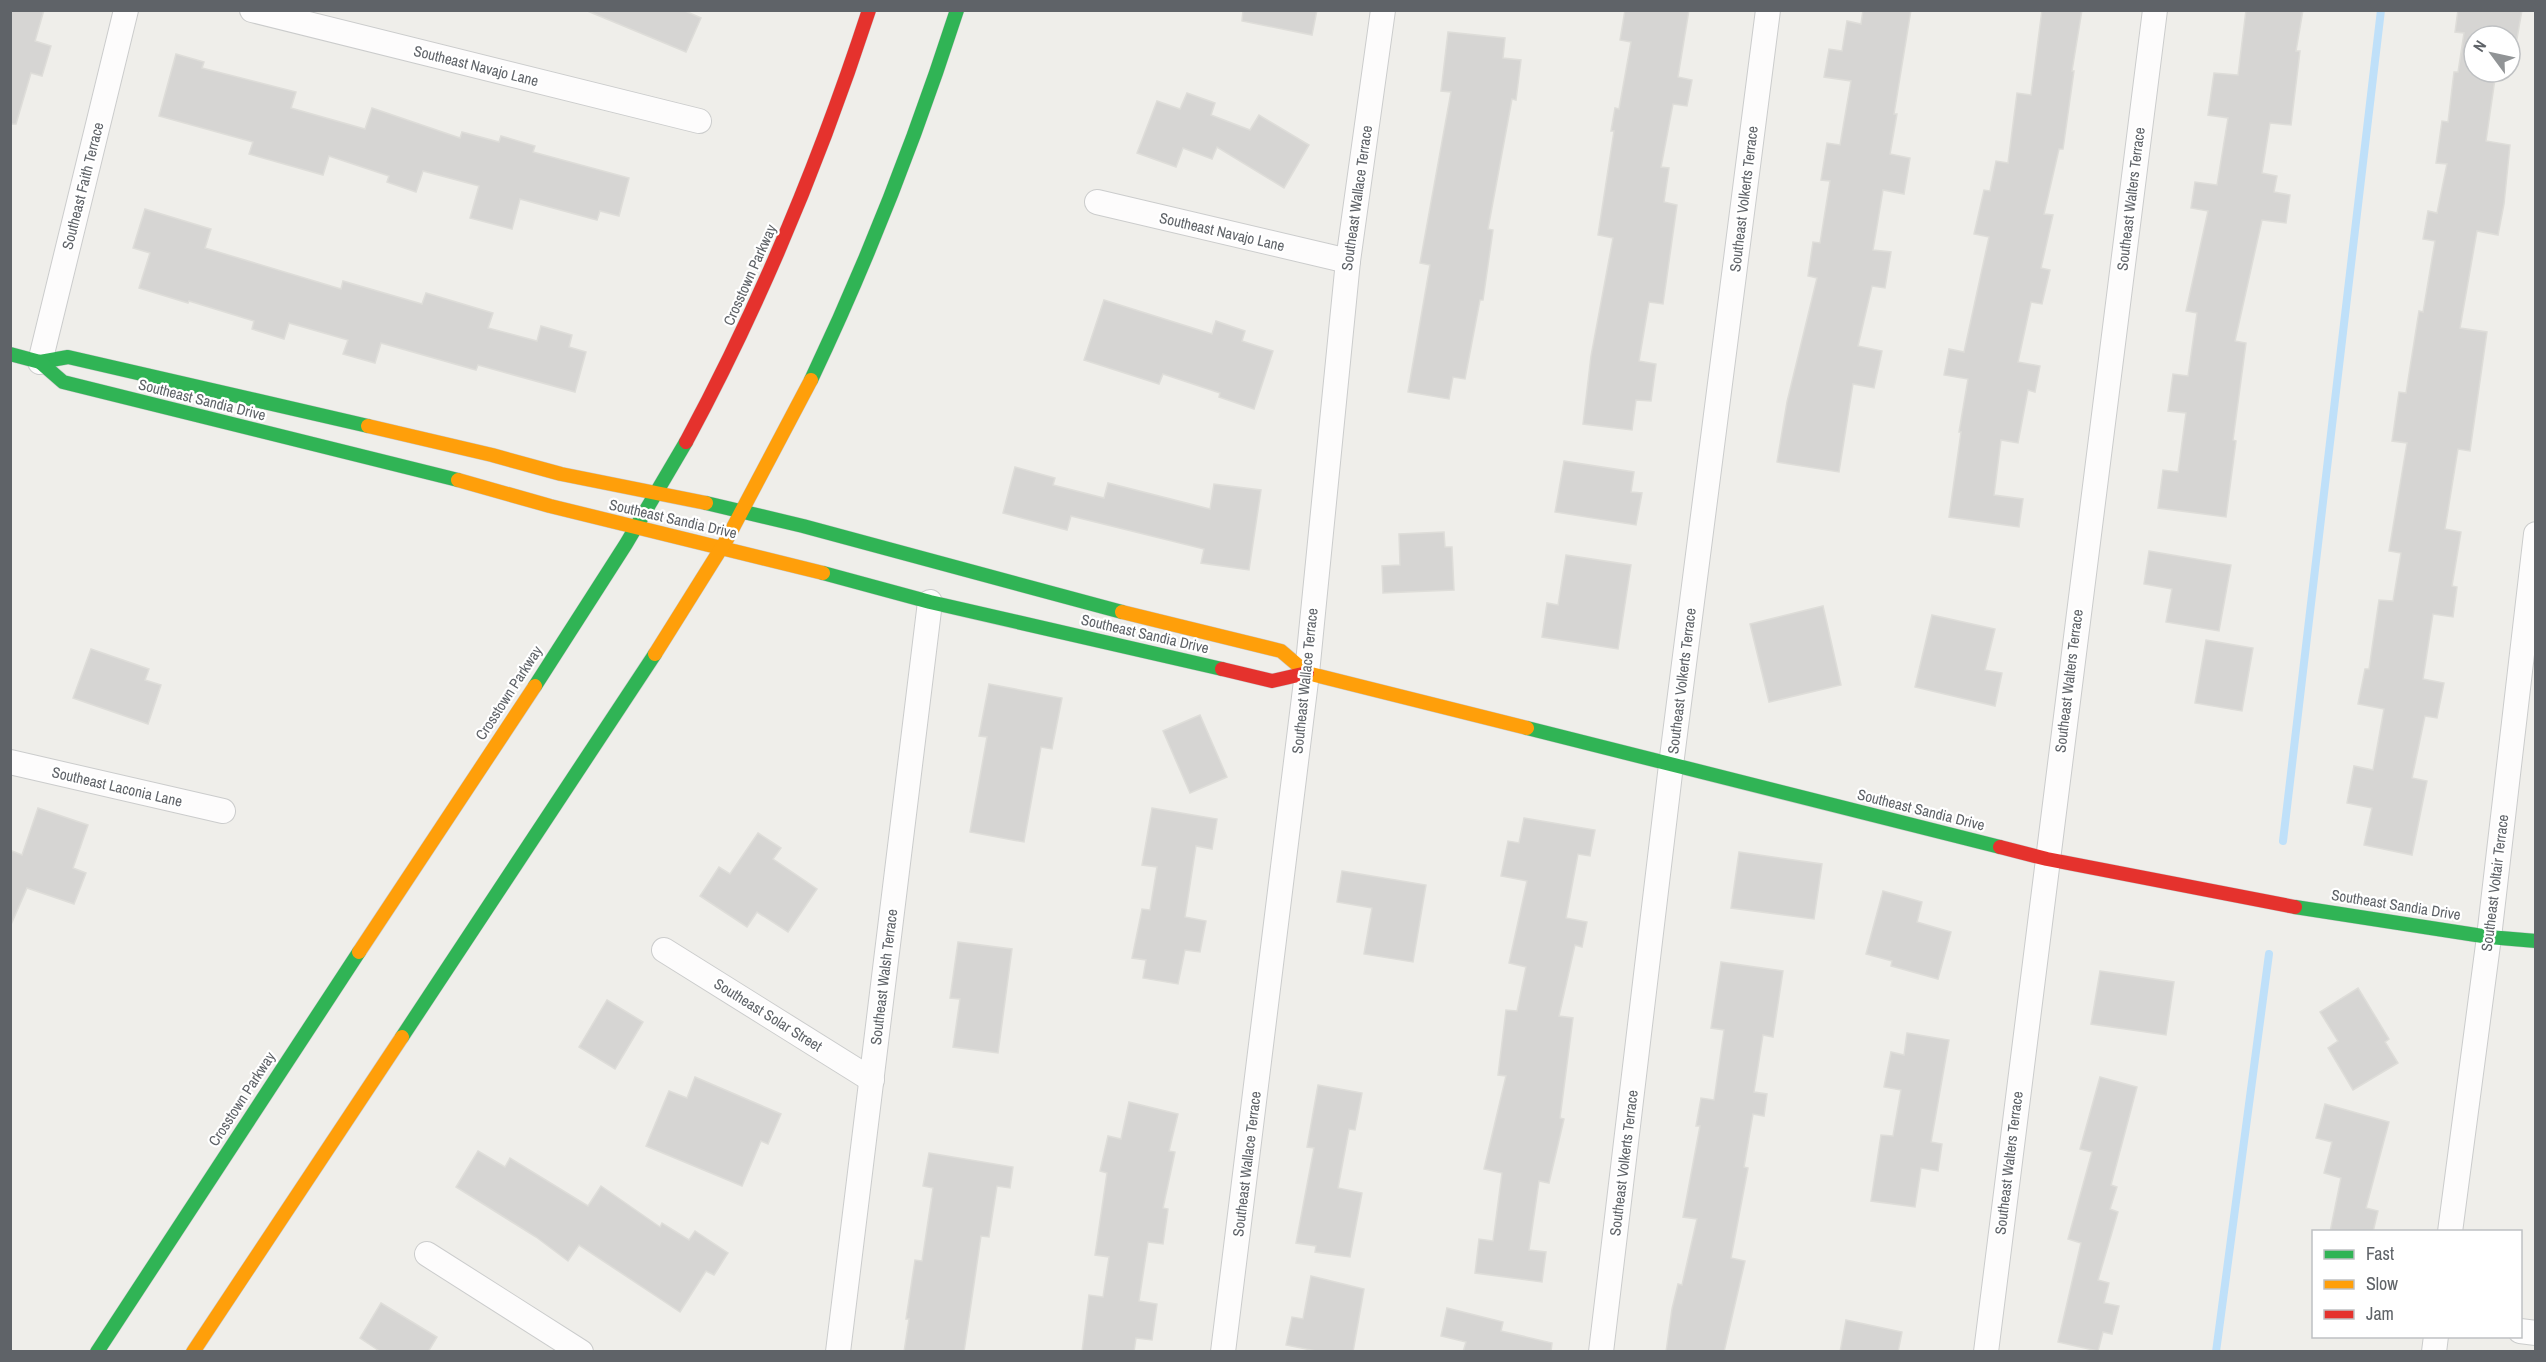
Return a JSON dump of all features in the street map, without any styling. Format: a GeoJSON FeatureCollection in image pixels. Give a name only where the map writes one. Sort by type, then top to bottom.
{"type":"FeatureCollection","features":[{"type":"Feature","properties":{"kind":"street","name":"Southeast Faith Terrace"},"geometry":{"type":"LineString","coordinates":[[40,362],[126,10]]}},
{"type":"Feature","properties":{"kind":"street","name":"Southeast Navajo Lane"},"geometry":{"type":"LineString","coordinates":[[252,10],[699,121]]}},
{"type":"Feature","properties":{"kind":"street","name":"Crosstown Parkway"},"geometry":{"type":"LineString","coordinates":[[97,1352],[657,492],[725,367],[773,267],[830,125],[869,10]]}},
{"type":"Feature","properties":{"kind":"street"},"geometry":{"type":"LineString","coordinates":[[193,1352],[684,610],[744,512],[856,283],[919,126],[957,10]]}},
{"type":"Feature","properties":{"kind":"street","name":"Southeast Wallace Terrace"},"geometry":{"type":"LineString","coordinates":[[1223,1352],[1307,673],[1347,261],[1383,10]]}},
{"type":"Feature","properties":{"kind":"street","name":"Southeast Volkerts Terrace"},"geometry":{"type":"LineString","coordinates":[[1601,1352],[1671,765],[1768,10]]}},
{"type":"Feature","properties":{"kind":"street","name":"Southeast Walters Terrace"},"geometry":{"type":"LineString","coordinates":[[1986,1352],[2155,10]]}},
{"type":"Feature","properties":{"kind":"street","name":"Southeast Navajo Lane"},"geometry":{"type":"LineString","coordinates":[[1097,202],[1347,261]]}},
{"type":"Feature","properties":{"kind":"street","name":"Southeast Sandia Drive"},"geometry":{"type":"LineString","coordinates":[[10,354],[40,362],[68,357],[492,455],[561,474],[657,492],[744,512],[1148,619],[1281,651],[1307,673],[2047,859],[2259,900],[2489,937],[2535,941]]}},
{"type":"Feature","properties":{"kind":"street","name":"Southeast Sandia Drive"},"geometry":{"type":"LineString","coordinates":[[40,362],[63,382],[723,547],[930,602],[1272,681],[1307,673]]}},
{"type":"Feature","properties":{"kind":"street","name":"Southeast Voltair Terrace"},"geometry":{"type":"LineString","coordinates":[[2450,1230],[2489,937],[2535,534]]}},
{"type":"Feature","properties":{"kind":"street","name":"Southeast Walsh Terrace"},"geometry":{"type":"LineString","coordinates":[[838,1352],[930,602]]}},
{"type":"Feature","properties":{"kind":"street","name":"Southeast Laconia Lane"},"geometry":{"type":"LineString","coordinates":[[10,762],[223,811]]}},
{"type":"Feature","properties":{"kind":"street","name":"Southeast Solar Street"},"geometry":{"type":"LineString","coordinates":[[664,950],[872,1080]]}},
{"type":"Feature","properties":{"kind":"street"},"geometry":{"type":"LineString","coordinates":[[427,1254],[581,1352]]}},
{"type":"Feature","properties":{"kind":"building"},"geometry":{"type":"Polygon","coordinates":[[[10,10],[44,10],[35,41],[51,46],[42,76],[31,73],[16,124],[10,124],[10,10]]]}},
{"type":"Feature","properties":{"kind":"building"},"geometry":{"type":"Polygon","coordinates":[[[585,10],[683,10],[701,18],[686,52],[585,10]]]}},
{"type":"Feature","properties":{"kind":"building"},"geometry":{"type":"Polygon","coordinates":[[[1243,10],[1317,10],[1312,35],[1242,21],[1243,10]]]}},
{"type":"Feature","properties":{"kind":"building"},"geometry":{"type":"Polygon","coordinates":[[[1625,10],[1689,10],[1678,77],[1692,80],[1687,106],[1673,104],[1661,167],[1669,168],[1664,202],[1677,205],[1663,304],[1649,302],[1639,361],[1656,364],[1651,401],[1636,400],[1632,430],[1583,424],[1591,356],[1613,238],[1598,235],[1614,131],[1611,131],[1615,108],[1619,109],[1631,42],[1620,40],[1625,10]]]}},
{"type":"Feature","properties":{"kind":"building"},"geometry":{"type":"Polygon","coordinates":[[[1863,10],[1911,10],[1894,114],[1897,114],[1890,154],[1910,158],[1904,194],[1883,190],[1873,250],[1891,252],[1885,288],[1872,286],[1858,346],[1882,351],[1874,388],[1853,384],[1839,472],[1777,462],[1787,402],[1817,278],[1808,276],[1813,242],[1820,243],[1830,181],[1821,180],[1827,143],[1840,145],[1851,81],[1824,77],[1829,49],[1842,51],[1847,21],[1861,24],[1863,10]]]}},
{"type":"Feature","properties":{"kind":"building"},"geometry":{"type":"Polygon","coordinates":[[[2042,10],[2082,10],[2063,149],[2059,149],[2044,214],[2053,215],[2041,268],[2050,270],[2042,304],[2031,302],[2018,362],[2040,366],[2035,392],[2028,390],[2018,443],[2001,440],[1994,495],[2023,499],[2019,527],[1949,517],[1968,379],[1944,375],[1949,349],[1964,352],[1989,237],[1974,234],[1984,190],[1990,191],[1996,161],[2008,163],[2017,93],[2031,95],[2042,10]]]}},
{"type":"Feature","properties":{"kind":"building"},"geometry":{"type":"Polygon","coordinates":[[[2246,10],[2303,10],[2296,51],[2300,51],[2291,125],[2270,123],[2262,173],[2277,176],[2274,192],[2290,195],[2286,223],[2262,220],[2235,341],[2246,343],[2233,440],[2236,441],[2226,517],[2158,508],[2163,470],[2178,472],[2186,413],[2168,411],[2173,374],[2188,376],[2197,313],[2186,311],[2208,211],[2191,208],[2195,182],[2217,185],[2228,118],[2208,115],[2214,73],[2238,75],[2246,10]]]}},
{"type":"Feature","properties":{"kind":"building"},"geometry":{"type":"Polygon","coordinates":[[[2458,10],[2522,10],[2520,24],[2462,24],[2462,33],[2455,32],[2458,10]]]}},
{"type":"Feature","properties":{"kind":"building"},"geometry":{"type":"Polygon","coordinates":[[[1448,32],[1505,38],[1503,58],[1521,60],[1516,100],[1512,99],[1488,229],[1493,230],[1483,300],[1480,300],[1465,379],[1453,377],[1449,399],[1408,392],[1430,265],[1420,263],[1451,92],[1441,91],[1448,32]]]}},
{"type":"Feature","properties":{"kind":"building"},"geometry":{"type":"Polygon","coordinates":[[[2462,46],[2462,84],[2494,84],[2486,141],[2510,145],[2504,204],[2498,235],[2477,231],[2460,328],[2487,332],[2470,451],[2458,449],[2445,529],[2461,532],[2452,586],[2457,587],[2453,617],[2433,614],[2423,679],[2444,683],[2437,718],[2425,716],[2412,778],[2427,781],[2412,855],[2364,845],[2372,808],[2347,803],[2354,766],[2373,770],[2384,709],[2358,704],[2365,669],[2369,669],[2379,600],[2393,601],[2401,553],[2389,551],[2407,443],[2392,441],[2399,392],[2406,393],[2419,311],[2423,312],[2435,241],[2423,239],[2428,211],[2437,213],[2447,164],[2436,163],[2442,121],[2448,122],[2454,72],[2458,72],[2462,46]]]}},
{"type":"Feature","properties":{"kind":"building"},"geometry":{"type":"Polygon","coordinates":[[[176,54],[204,62],[202,68],[296,92],[291,108],[365,129],[372,108],[460,138],[462,132],[499,142],[501,136],[535,146],[533,152],[629,178],[619,216],[600,211],[597,220],[520,199],[512,229],[470,218],[479,186],[423,171],[416,192],[387,182],[389,176],[329,156],[323,175],[249,154],[253,142],[159,116],[176,54]]]}},
{"type":"Feature","properties":{"kind":"building"},"geometry":{"type":"Polygon","coordinates":[[[1187,93],[1215,103],[1211,115],[1250,130],[1259,115],[1309,145],[1284,188],[1217,147],[1212,159],[1183,148],[1176,167],[1137,153],[1157,101],[1180,109],[1187,93]]]}},
{"type":"Feature","properties":{"kind":"building"},"geometry":{"type":"Polygon","coordinates":[[[145,209],[211,229],[205,248],[341,289],[343,281],[422,304],[426,293],[493,313],[488,328],[537,341],[541,326],[572,335],[569,347],[586,352],[575,392],[478,365],[476,370],[381,343],[375,363],[343,354],[348,340],[289,323],[284,339],[252,329],[254,321],[139,288],[150,253],[133,248],[145,209]]]}},
{"type":"Feature","properties":{"kind":"building"},"geometry":{"type":"Polygon","coordinates":[[[1104,300],[1212,334],[1216,321],[1245,331],[1242,341],[1273,351],[1254,409],[1219,397],[1220,393],[1163,374],[1159,384],[1084,360],[1104,300]]]}},
{"type":"Feature","properties":{"kind":"building"},"geometry":{"type":"Polygon","coordinates":[[[1564,461],[1634,472],[1631,492],[1642,493],[1636,525],[1555,512],[1564,461]]]}},
{"type":"Feature","properties":{"kind":"building"},"geometry":{"type":"Polygon","coordinates":[[[1015,467],[1055,478],[1053,485],[1104,498],[1108,483],[1210,509],[1214,484],[1261,490],[1249,570],[1201,563],[1204,549],[1071,516],[1067,530],[1003,513],[1015,467]]]}},
{"type":"Feature","properties":{"kind":"building"},"geometry":{"type":"Polygon","coordinates":[[[1444,532],[1445,547],[1452,547],[1454,590],[1383,593],[1382,566],[1400,565],[1399,534],[1444,532]]]}},
{"type":"Feature","properties":{"kind":"building"},"geometry":{"type":"Polygon","coordinates":[[[2149,551],[2231,565],[2219,631],[2166,622],[2172,589],[2144,584],[2149,551]]]}},
{"type":"Feature","properties":{"kind":"building"},"geometry":{"type":"Polygon","coordinates":[[[1566,555],[1631,565],[1618,649],[1542,637],[1547,603],[1558,605],[1566,555]]]}},
{"type":"Feature","properties":{"kind":"building"},"geometry":{"type":"Polygon","coordinates":[[[1823,606],[1841,685],[1769,702],[1750,624],[1823,606]]]}},
{"type":"Feature","properties":{"kind":"building"},"geometry":{"type":"Polygon","coordinates":[[[1932,615],[1995,629],[1985,670],[2002,673],[1995,706],[1915,687],[1932,615]]]}},
{"type":"Feature","properties":{"kind":"building"},"geometry":{"type":"Polygon","coordinates":[[[2206,640],[2253,648],[2242,711],[2195,703],[2206,640]]]}},
{"type":"Feature","properties":{"kind":"building"},"geometry":{"type":"Polygon","coordinates":[[[91,649],[149,669],[145,680],[161,685],[148,724],[73,698],[91,649]]]}},
{"type":"Feature","properties":{"kind":"building"},"geometry":{"type":"Polygon","coordinates":[[[989,684],[1062,698],[1052,749],[1041,747],[1024,842],[970,832],[987,737],[979,736],[989,684]]]}},
{"type":"Feature","properties":{"kind":"building"},"geometry":{"type":"Polygon","coordinates":[[[1200,715],[1227,777],[1190,793],[1163,731],[1200,715]]]}},
{"type":"Feature","properties":{"kind":"building"},"geometry":{"type":"Polygon","coordinates":[[[38,808],[88,825],[73,868],[86,873],[74,904],[27,888],[10,927],[10,850],[22,855],[38,808]]]}},
{"type":"Feature","properties":{"kind":"building"},"geometry":{"type":"Polygon","coordinates":[[[1152,808],[1217,819],[1212,849],[1196,846],[1185,917],[1206,921],[1200,952],[1185,950],[1178,984],[1143,978],[1146,960],[1132,958],[1142,909],[1150,910],[1157,867],[1142,865],[1152,808]]]}},
{"type":"Feature","properties":{"kind":"building"},"geometry":{"type":"Polygon","coordinates":[[[1524,818],[1595,830],[1590,856],[1578,854],[1566,918],[1587,922],[1582,947],[1575,945],[1559,1016],[1573,1018],[1560,1118],[1564,1119],[1549,1183],[1539,1181],[1529,1250],[1546,1252],[1542,1282],[1475,1273],[1479,1239],[1493,1241],[1502,1173],[1484,1169],[1506,1076],[1498,1075],[1506,1010],[1517,1011],[1526,967],[1509,963],[1527,881],[1501,876],[1508,841],[1519,843],[1524,818]]]}},
{"type":"Feature","properties":{"kind":"building"},"geometry":{"type":"Polygon","coordinates":[[[758,833],[781,848],[773,859],[817,889],[788,932],[757,912],[747,927],[700,896],[719,867],[730,874],[758,833]]]}},
{"type":"Feature","properties":{"kind":"building"},"geometry":{"type":"Polygon","coordinates":[[[1739,852],[1822,864],[1814,919],[1731,908],[1739,852]]]}},
{"type":"Feature","properties":{"kind":"building"},"geometry":{"type":"Polygon","coordinates":[[[1342,871],[1426,885],[1413,962],[1364,954],[1372,908],[1337,902],[1342,871]]]}},
{"type":"Feature","properties":{"kind":"building"},"geometry":{"type":"Polygon","coordinates":[[[1883,891],[1922,902],[1917,922],[1951,932],[1938,979],[1891,966],[1892,961],[1866,954],[1883,891]]]}},
{"type":"Feature","properties":{"kind":"building"},"geometry":{"type":"Polygon","coordinates":[[[958,942],[1012,949],[998,1053],[953,1047],[960,999],[950,998],[958,942]]]}},
{"type":"Feature","properties":{"kind":"building"},"geometry":{"type":"Polygon","coordinates":[[[1721,962],[1783,971],[1773,1037],[1763,1035],[1754,1092],[1767,1094],[1764,1116],[1753,1114],[1744,1167],[1748,1168],[1731,1258],[1745,1261],[1724,1352],[1666,1352],[1672,1309],[1678,1284],[1682,1285],[1697,1219],[1683,1217],[1700,1126],[1696,1126],[1701,1098],[1714,1100],[1724,1030],[1711,1028],[1721,962]]]}},
{"type":"Feature","properties":{"kind":"building"},"geometry":{"type":"Polygon","coordinates":[[[2100,971],[2174,982],[2166,1035],[2091,1024],[2100,971]]]}},
{"type":"Feature","properties":{"kind":"building"},"geometry":{"type":"Polygon","coordinates":[[[2358,988],[2389,1039],[2385,1042],[2398,1063],[2353,1090],[2328,1048],[2338,1041],[2320,1012],[2358,988]]]}},
{"type":"Feature","properties":{"kind":"building"},"geometry":{"type":"Polygon","coordinates":[[[607,1000],[643,1022],[615,1069],[579,1047],[607,1000]]]}},
{"type":"Feature","properties":{"kind":"building"},"geometry":{"type":"Polygon","coordinates":[[[1907,1033],[1949,1040],[1931,1142],[1942,1144],[1938,1171],[1921,1168],[1915,1207],[1871,1201],[1881,1135],[1893,1136],[1901,1090],[1884,1087],[1891,1052],[1904,1055],[1907,1033]]]}},
{"type":"Feature","properties":{"kind":"building"},"geometry":{"type":"Polygon","coordinates":[[[695,1077],[781,1114],[768,1144],[761,1141],[742,1186],[646,1146],[669,1091],[687,1098],[695,1077]]]}},
{"type":"Feature","properties":{"kind":"building"},"geometry":{"type":"Polygon","coordinates":[[[2100,1077],[2137,1087],[2111,1185],[2117,1187],[2110,1209],[2118,1212],[2098,1280],[2109,1283],[2104,1303],[2119,1306],[2112,1334],[2103,1332],[2098,1351],[2058,1342],[2081,1243],[2068,1239],[2092,1152],[2080,1149],[2100,1077]]]}},
{"type":"Feature","properties":{"kind":"building"},"geometry":{"type":"Polygon","coordinates":[[[1318,1085],[1362,1093],[1355,1130],[1349,1129],[1338,1188],[1362,1193],[1350,1257],[1315,1252],[1316,1246],[1296,1243],[1314,1148],[1307,1147],[1318,1085]]]}},
{"type":"Feature","properties":{"kind":"building"},"geometry":{"type":"Polygon","coordinates":[[[1129,1102],[1178,1114],[1169,1151],[1175,1152],[1163,1208],[1168,1209],[1163,1244],[1148,1242],[1139,1301],[1157,1304],[1152,1340],[1136,1338],[1134,1352],[1082,1352],[1089,1295],[1103,1297],[1109,1257],[1095,1255],[1107,1173],[1100,1171],[1108,1136],[1121,1139],[1129,1102]]]}},
{"type":"Feature","properties":{"kind":"building"},"geometry":{"type":"Polygon","coordinates":[[[2325,1104],[2389,1122],[2366,1208],[2378,1211],[2373,1230],[2330,1230],[2341,1178],[2324,1173],[2332,1142],[2316,1138],[2325,1104]]]}},
{"type":"Feature","properties":{"kind":"building"},"geometry":{"type":"Polygon","coordinates":[[[478,1151],[505,1167],[510,1158],[588,1206],[601,1186],[660,1227],[662,1223],[689,1240],[695,1231],[728,1253],[714,1275],[706,1271],[680,1312],[579,1245],[568,1261],[536,1237],[456,1187],[478,1151]]]}},
{"type":"Feature","properties":{"kind":"building"},"geometry":{"type":"Polygon","coordinates":[[[929,1153],[1013,1167],[1010,1188],[997,1186],[989,1237],[981,1236],[964,1352],[904,1352],[909,1319],[906,1319],[915,1260],[922,1261],[933,1188],[923,1186],[929,1153]]]}},
{"type":"Feature","properties":{"kind":"building"},"geometry":{"type":"Polygon","coordinates":[[[1311,1276],[1364,1289],[1353,1352],[1321,1352],[1286,1345],[1292,1317],[1303,1319],[1311,1276]]]}},
{"type":"Feature","properties":{"kind":"building"},"geometry":{"type":"Polygon","coordinates":[[[381,1303],[437,1337],[428,1352],[381,1352],[360,1338],[381,1303]]]}},
{"type":"Feature","properties":{"kind":"building"},"geometry":{"type":"Polygon","coordinates":[[[1447,1308],[1503,1322],[1501,1331],[1552,1343],[1551,1352],[1463,1352],[1466,1342],[1441,1336],[1447,1308]]]}},
{"type":"Feature","properties":{"kind":"building"},"geometry":{"type":"Polygon","coordinates":[[[1846,1320],[1902,1332],[1898,1352],[1840,1352],[1846,1320]]]}},
{"type":"Feature","properties":{"kind":"waterway"},"geometry":{"type":"LineString","coordinates":[[2283,841],[2381,10]]}},
{"type":"Feature","properties":{"kind":"waterway"},"geometry":{"type":"LineString","coordinates":[[2216,1352],[2269,954]]}},
{"type":"Feature","properties":{"kind":"traffic: fast"},"geometry":{"type":"LineString","coordinates":[[811,380],[890,198],[957,10]]}},
{"type":"Feature","properties":{"kind":"traffic: fast"},"geometry":{"type":"LineString","coordinates":[[10,354],[40,362],[68,357],[368,426]]}},
{"type":"Feature","properties":{"kind":"traffic: fast"},"geometry":{"type":"LineString","coordinates":[[40,362],[63,382],[458,480]]}},
{"type":"Feature","properties":{"kind":"traffic: fast"},"geometry":{"type":"LineString","coordinates":[[535,686],[626,544],[686,442]]}},
{"type":"Feature","properties":{"kind":"traffic: fast"},"geometry":{"type":"LineString","coordinates":[[706,503],[803,526],[1122,612]]}},
{"type":"Feature","properties":{"kind":"traffic: fast"},"geometry":{"type":"LineString","coordinates":[[823,573],[930,602],[1222,669]]}},
{"type":"Feature","properties":{"kind":"traffic: fast"},"geometry":{"type":"LineString","coordinates":[[402,1037],[655,654]]}},
{"type":"Feature","properties":{"kind":"traffic: fast"},"geometry":{"type":"LineString","coordinates":[[1527,728],[2000,847]]}},
{"type":"Feature","properties":{"kind":"traffic: fast"},"geometry":{"type":"LineString","coordinates":[[2295,907],[2489,937],[2536,941]]}},
{"type":"Feature","properties":{"kind":"traffic: fast"},"geometry":{"type":"LineString","coordinates":[[97,1352],[359,952]]}},
{"type":"Feature","properties":{"kind":"traffic: slow"},"geometry":{"type":"LineString","coordinates":[[655,654],[727,539],[811,380]]}},
{"type":"Feature","properties":{"kind":"traffic: slow"},"geometry":{"type":"LineString","coordinates":[[368,426],[561,474],[706,503]]}},
{"type":"Feature","properties":{"kind":"traffic: slow"},"geometry":{"type":"LineString","coordinates":[[458,480],[550,506],[823,573]]}},
{"type":"Feature","properties":{"kind":"traffic: slow"},"geometry":{"type":"LineString","coordinates":[[1122,612],[1281,651],[1307,673],[1527,728]]}},
{"type":"Feature","properties":{"kind":"traffic: slow"},"geometry":{"type":"LineString","coordinates":[[359,952],[535,686]]}},
{"type":"Feature","properties":{"kind":"traffic: slow"},"geometry":{"type":"LineString","coordinates":[[193,1352],[402,1037]]}},
{"type":"Feature","properties":{"kind":"traffic: jam"},"geometry":{"type":"LineString","coordinates":[[686,442],[739,337],[787,230],[830,121],[869,10]]}},
{"type":"Feature","properties":{"kind":"traffic: jam"},"geometry":{"type":"LineString","coordinates":[[1222,669],[1272,681],[1307,673]]}},
{"type":"Feature","properties":{"kind":"traffic: jam"},"geometry":{"type":"LineString","coordinates":[[2000,847],[2047,859],[2295,907]]}}]}
